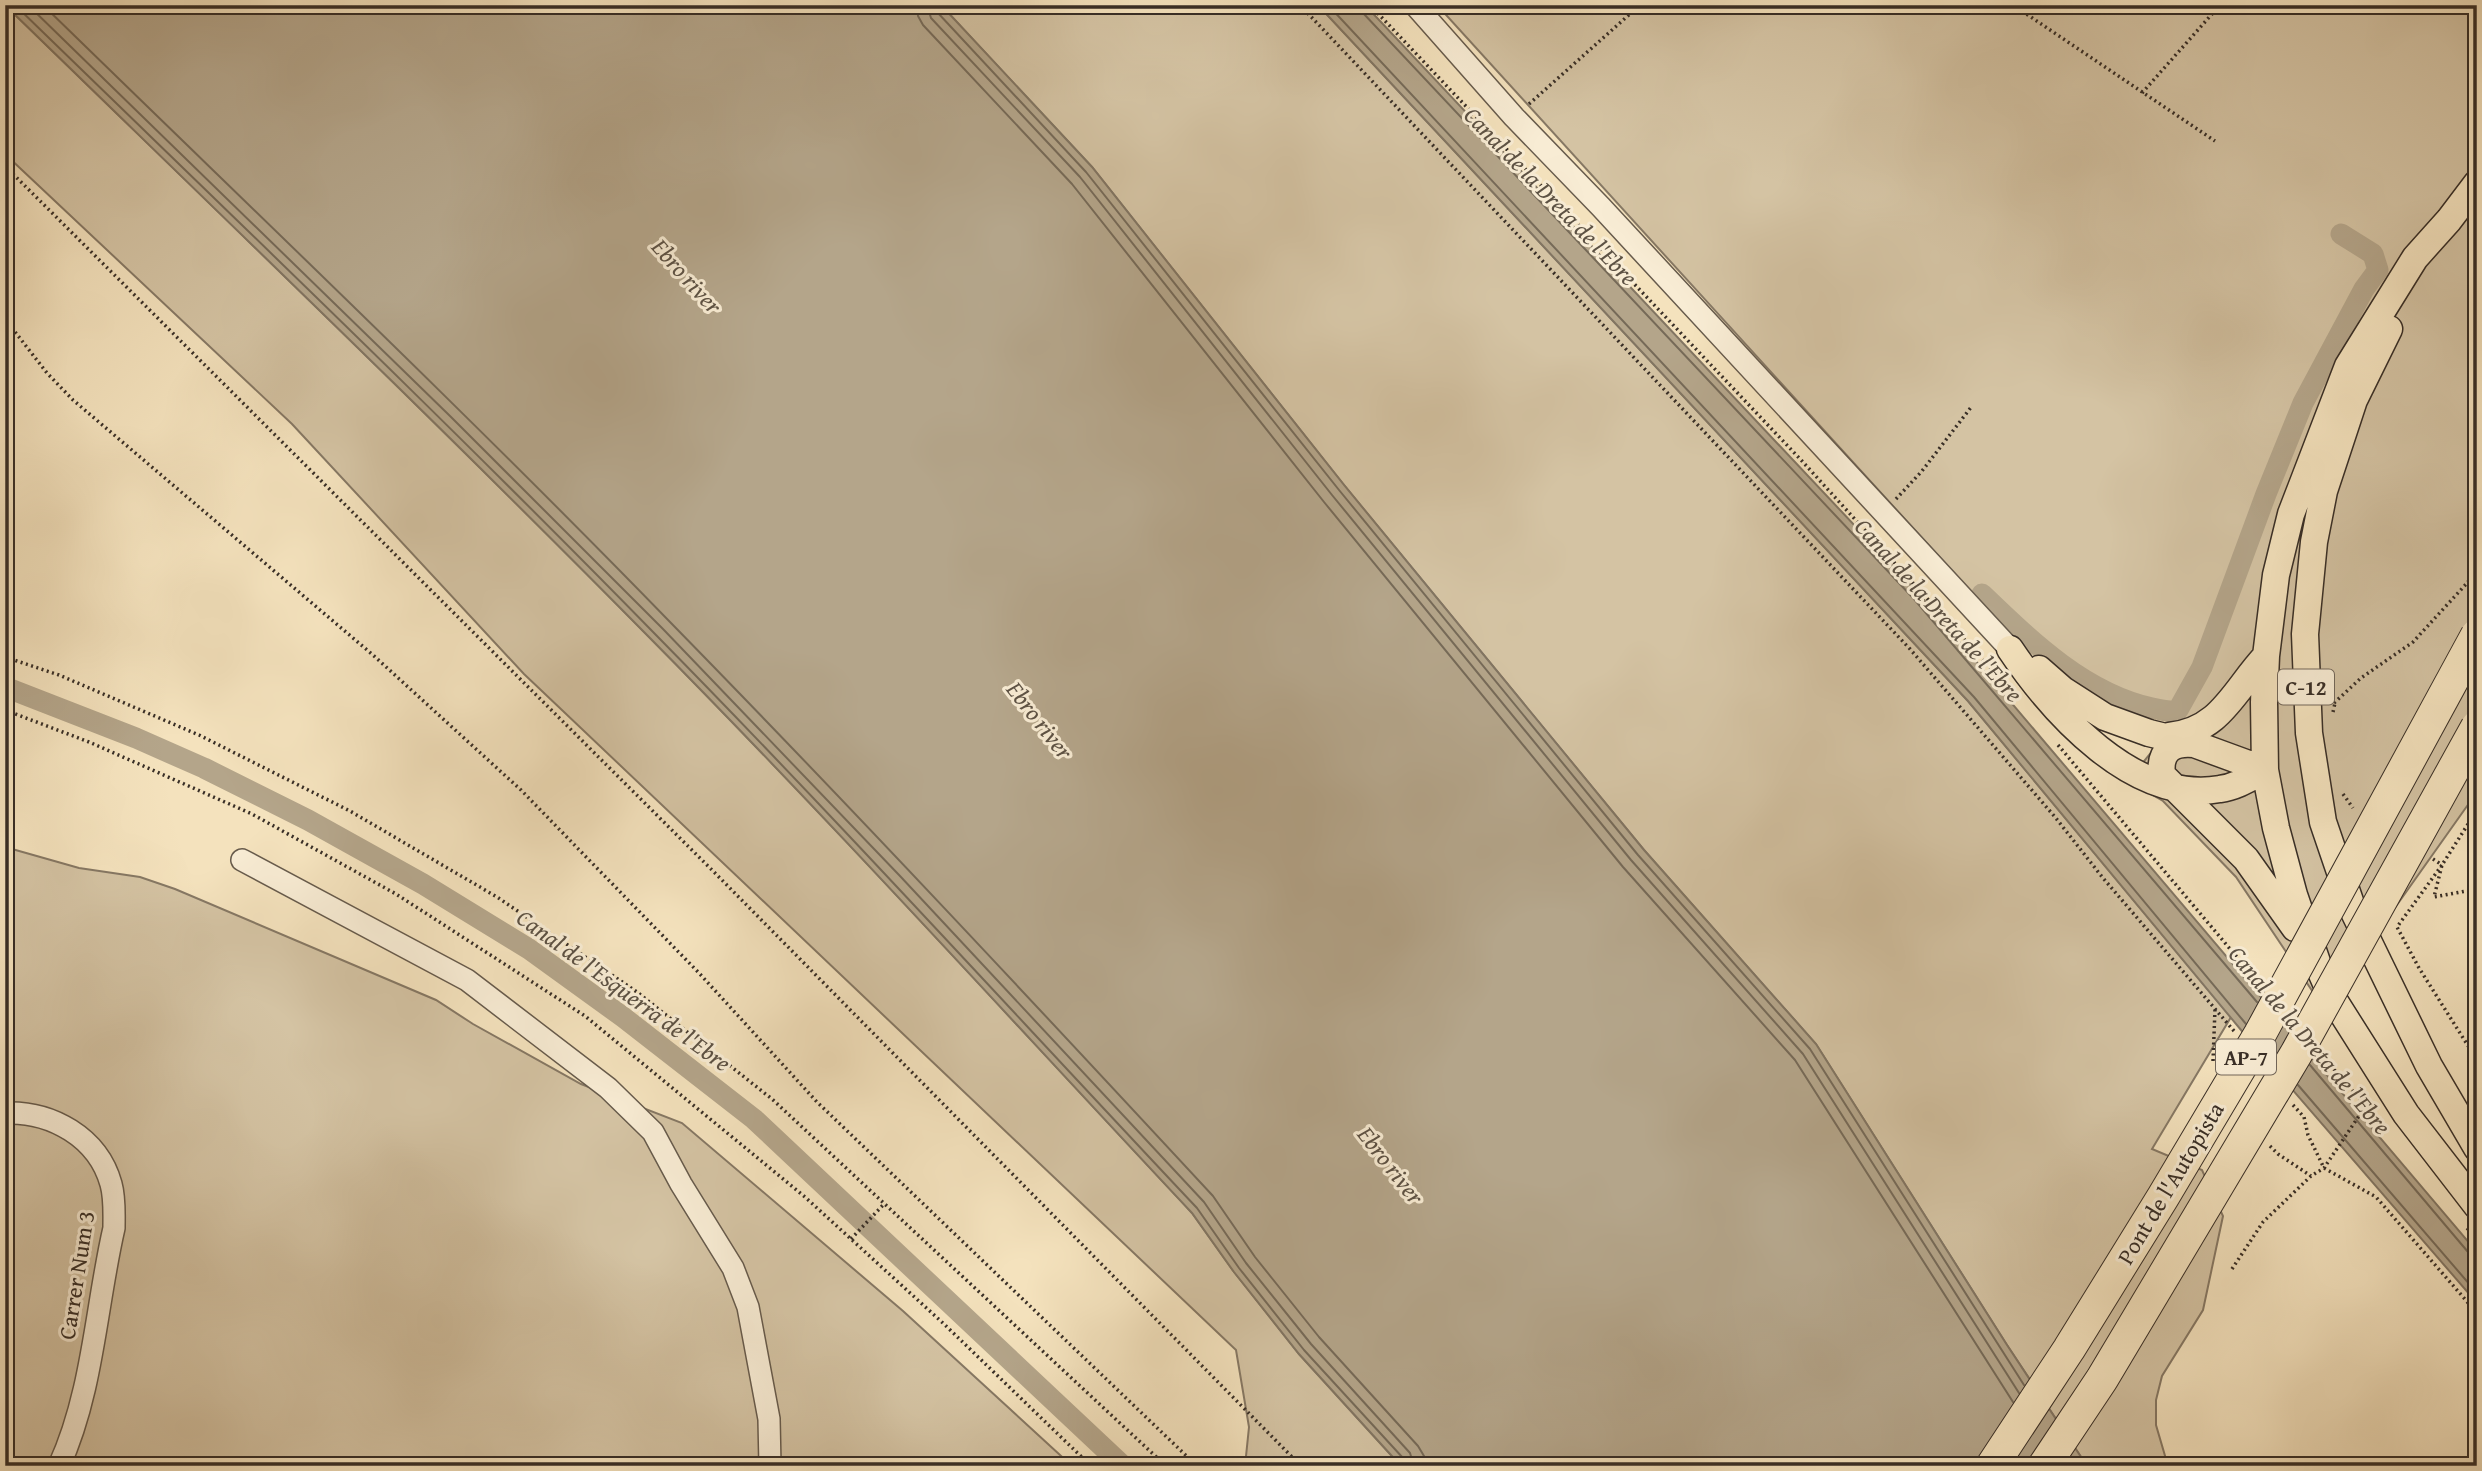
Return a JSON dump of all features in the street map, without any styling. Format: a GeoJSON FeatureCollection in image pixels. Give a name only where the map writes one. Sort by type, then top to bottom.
{"type":"FeatureCollection","features":[{"type":"Feature","properties":{"kind":"highway","name":"Pont de l'Autopista"},"geometry":{"type":"LineString","coordinates":[[1992,1466],[2091,1314],[2260,1034],[2477,635]]}},
{"type":"Feature","properties":{"kind":"highway","name":"Pont de l'Autopista"},"geometry":{"type":"LineString","coordinates":[[2044,1466],[2102,1379],[2288,1066],[2477,727]]}},
{"type":"Feature","properties":{"kind":"main road","name":"C-12"},"geometry":{"type":"LineString","coordinates":[[2470,1214],[2332,997],[2294,895],[2276,828],[2265,770],[2266,656],[2276,575],[2291,514],[2348,366],[2415,258],[2477,183]]}},
{"type":"Feature","properties":{"kind":"main road","name":"C-12"},"geometry":{"type":"LineString","coordinates":[[2449,220],[2436,252],[2378,348],[2354,400],[2324,491],[2314,542],[2305,634],[2307,712],[2323,822],[2353,910],[2429,1066],[2477,1147]]}},
{"type":"Feature","properties":{"kind":"main road","name":"C-12"},"geometry":{"type":"LineString","coordinates":[[2337,397],[2367,372]]}},
{"type":"Feature","properties":{"kind":"main road"},"geometry":{"type":"LineString","coordinates":[[2010,649],[2063,690],[2105,717],[2149,733],[2194,744],[2265,770]]}},
{"type":"Feature","properties":{"kind":"main road"},"geometry":{"type":"LineString","coordinates":[[2010,649],[2029,678],[2086,738],[2131,770],[2150,779],[2190,790],[2221,789],[2265,770]]}},
{"type":"Feature","properties":{"kind":"main road"},"geometry":{"type":"LineString","coordinates":[[2149,733],[2174,736],[2211,722],[2266,656]]}},
{"type":"Feature","properties":{"kind":"main road"},"geometry":{"type":"LineString","coordinates":[[2194,744],[2179,744],[2165,752],[2161,762],[2162,775],[2246,859],[2275,897],[2318,965]]}},
{"type":"Feature","properties":{"kind":"street"},"geometry":{"type":"LineString","coordinates":[[1415,5],[1514,117],[1601,207],[2010,649]]}},
{"type":"Feature","properties":{"kind":"street"},"geometry":{"type":"LineString","coordinates":[[242,860],[467,980],[608,1088],[653,1132],[681,1184],[733,1268],[748,1307],[769,1419],[770,1466]]}},
{"type":"Feature","properties":{"kind":"street","name":"Carrer Num 3"},"geometry":{"type":"LineString","coordinates":[[5,1113],[22,1112],[49,1118],[67,1127],[86,1142],[111,1183],[115,1206],[114,1228],[83,1394],[72,1436],[59,1466]]}},
{"type":"Feature","properties":{"kind":"path"},"geometry":{"type":"LineString","coordinates":[[1300,5],[1910,649],[2055,817]]}},
{"type":"Feature","properties":{"kind":"path"},"geometry":{"type":"LineString","coordinates":[[1370,5],[1802,461],[2009,689]]}},
{"type":"Feature","properties":{"kind":"path"},"geometry":{"type":"LineString","coordinates":[[1514,117],[1640,5]]}},
{"type":"Feature","properties":{"kind":"path"},"geometry":{"type":"LineString","coordinates":[[2013,5],[2216,141]]}},
{"type":"Feature","properties":{"kind":"path"},"geometry":{"type":"LineString","coordinates":[[2142,93],[2220,5]]}},
{"type":"Feature","properties":{"kind":"path"},"geometry":{"type":"LineString","coordinates":[[5,166],[733,892],[1301,1466]]}},
{"type":"Feature","properties":{"kind":"path"},"geometry":{"type":"LineString","coordinates":[[5,319],[47,373],[73,400],[383,664],[512,781],[699,973],[817,1102],[1197,1466]]}},
{"type":"Feature","properties":{"kind":"path"},"geometry":{"type":"LineString","coordinates":[[1883,514],[1922,471],[1972,406]]}},
{"type":"Feature","properties":{"kind":"path"},"geometry":{"type":"LineString","coordinates":[[2307,712],[2334,703],[2361,678],[2413,642],[2468,582],[2477,564]]}},
{"type":"Feature","properties":{"kind":"path"},"geometry":{"type":"LineString","coordinates":[[5,657],[59,675],[199,735],[350,811],[497,897],[648,1000],[772,1099],[1166,1466]]}},
{"type":"Feature","properties":{"kind":"path"},"geometry":{"type":"LineString","coordinates":[[2054,742],[2264,988]]}},
{"type":"Feature","properties":{"kind":"path"},"geometry":{"type":"LineString","coordinates":[[2477,810],[2442,865],[2397,927],[2419,968],[2477,1060]]}},
{"type":"Feature","properties":{"kind":"path"},"geometry":{"type":"LineString","coordinates":[[2432,859],[2442,865]]}},
{"type":"Feature","properties":{"kind":"path"},"geometry":{"type":"LineString","coordinates":[[2442,865],[2434,897],[2477,889]]}},
{"type":"Feature","properties":{"kind":"path"},"geometry":{"type":"LineString","coordinates":[[2320,1053],[2367,1104],[2393,1138]]}},
{"type":"Feature","properties":{"kind":"path"},"geometry":{"type":"LineString","coordinates":[[2232,1269],[2263,1222],[2311,1176],[2324,1168],[2367,1104]]}},
{"type":"Feature","properties":{"kind":"path"},"geometry":{"type":"LineString","coordinates":[[851,1239],[885,1203]]}},
{"type":"Feature","properties":{"kind":"path"},"geometry":{"type":"LineString","coordinates":[[2470,1214],[2477,1239]]}},
{"type":"Feature","properties":{"kind":"shaded area"},"geometry":{"type":"Polygon","coordinates":[[[5,5],[490,478],[787,779],[1192,1213],[1234,1272],[1299,1354],[1401,1466],[1245,1466],[1249,1427],[1236,1350],[524,674],[292,424],[5,154],[5,5]]]}},
{"type":"Feature","properties":{"kind":"shaded area"},"geometry":{"type":"Polygon","coordinates":[[[941,5],[1318,5],[1968,701],[2231,1017],[2152,1149],[2202,1170],[2223,1216],[2203,1310],[2162,1376],[2156,1400],[2156,1425],[2168,1466],[2087,1466],[1816,1044],[1644,850],[1344,485],[1092,167],[941,5]]]}},
{"type":"Feature","properties":{"kind":"shaded area"},"geometry":{"type":"Polygon","coordinates":[[[1437,5],[2477,5],[2477,792],[2387,919],[2331,1019],[2236,877],[2163,801],[2128,781],[2175,723],[2082,690],[2004,628],[1437,5]]]}},
{"type":"Feature","properties":{"kind":"shaded area"},"geometry":{"type":"Polygon","coordinates":[[[5,847],[79,868],[140,877],[175,889],[436,1000],[473,1024],[581,1084],[682,1123],[903,1311],[1072,1466],[5,1466],[5,847]]]}},
{"type":"Feature","properties":{"kind":"water","name":"Ebro river"},"geometry":{"type":"Polygon","coordinates":[[[5,5],[941,5],[1092,167],[1344,485],[1644,850],[1816,1044],[2087,1466],[1401,1466],[1299,1354],[1234,1272],[1192,1213],[787,779],[490,477],[5,5]]]}},
{"type":"Feature","properties":{"kind":"water"},"geometry":{"type":"Polygon","coordinates":[[[1318,5],[1365,5],[1920,595],[2477,1252],[2477,1303],[2246,1036],[1968,701],[1318,5]]]}},
{"type":"Feature","properties":{"kind":"waterway"},"geometry":{"type":"LineString","coordinates":[[1982,594],[2039,647],[2081,678],[2127,701],[2165,711],[2178,710],[2202,667],[2303,403],[2364,289],[2378,270],[2373,254],[2341,234]]}},
{"type":"Feature","properties":{"kind":"waterway","name":"Canal de l'Esquerra de l'Ebre"},"geometry":{"type":"LineString","coordinates":[[5,687],[136,738],[204,768],[308,820],[423,884],[529,949],[623,1017],[754,1119],[1123,1466]]}},
{"type":"Feature","properties":{"kind":"water label","name":"Canal de la Dreta de l'Ebre"},"geometry":{"type":"Point","coordinates":[1551,196]}},
{"type":"Feature","properties":{"kind":"water label","name":"Canal de la Dreta de l'Ebre"},"geometry":{"type":"Point","coordinates":[1939,610]}},
{"type":"Feature","properties":{"kind":"water label","name":"Canal de la Dreta de l'Ebre"},"geometry":{"type":"Point","coordinates":[2310,1040]}}]}
